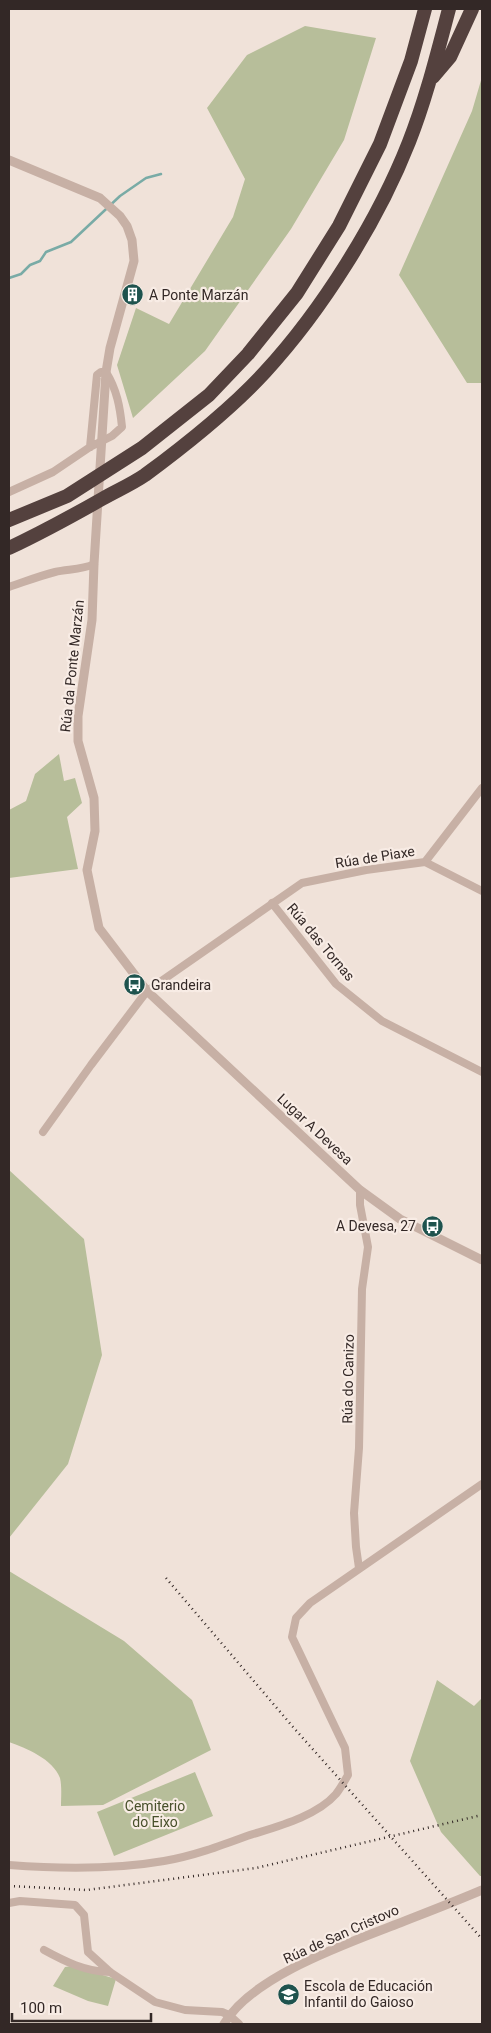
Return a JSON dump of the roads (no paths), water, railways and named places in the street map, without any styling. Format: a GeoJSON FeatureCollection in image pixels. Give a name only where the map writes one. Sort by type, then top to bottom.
{"type":"FeatureCollection","features":[{"type":"Feature","properties":{"kind":"highway"},"geometry":{"type":"LineString","coordinates":[[9,520],[66,496],[142,448],[208,395],[248,354],[297,293],[339,226],[380,144],[411,61],[425,9]]}},
{"type":"Feature","properties":{"kind":"highway"},"geometry":{"type":"LineString","coordinates":[[9,548],[144,476],[228,408],[266,372],[318,308],[360,240],[387,190],[409,143],[431,80],[449,9]]}},
{"type":"Feature","properties":{"kind":"highway"},"geometry":{"type":"LineString","coordinates":[[431,80],[450,57],[472,9]]}},
{"type":"Feature","properties":{"kind":"street","name":"Rúa da Ponte Marzán"},"geometry":{"type":"LineString","coordinates":[[9,160],[100,198],[120,216],[127,226],[132,240],[132,268],[110,348],[106,372],[92,620],[78,716],[78,741],[94,798],[95,831],[87,870],[99,928],[147,991]]}},
{"type":"Feature","properties":{"kind":"street","name":"Rúa da Ponte Marzán"},"geometry":{"type":"LineString","coordinates":[[90,447],[97,375],[101,372],[106,372]]}},
{"type":"Feature","properties":{"kind":"street"},"geometry":{"type":"LineString","coordinates":[[9,492],[53,472],[90,447],[112,436],[122,427],[120,405],[106,372]]}},
{"type":"Feature","properties":{"kind":"street"},"geometry":{"type":"LineString","coordinates":[[9,588],[54,572],[76,567],[86,568],[94,562]]}},
{"type":"Feature","properties":{"kind":"street","name":"Rúa de Piaxe"},"geometry":{"type":"LineString","coordinates":[[272,903],[302,883],[366,870],[425,862],[482,788]]}},
{"type":"Feature","properties":{"kind":"street"},"geometry":{"type":"LineString","coordinates":[[425,862],[482,892]]}},
{"type":"Feature","properties":{"kind":"street","name":"Rúa das Tornas"},"geometry":{"type":"LineString","coordinates":[[43,1132],[147,991],[272,903],[336,984],[382,1021],[482,1072]]}},
{"type":"Feature","properties":{"kind":"street","name":"Lugar A Devesa"},"geometry":{"type":"LineString","coordinates":[[147,991],[360,1190],[400,1219],[482,1260]]}},
{"type":"Feature","properties":{"kind":"street","name":"Rúa do Canizo"},"geometry":{"type":"LineString","coordinates":[[359,1568],[354,1513],[359,1448],[362,1289],[368,1247],[360,1206],[360,1190]]}},
{"type":"Feature","properties":{"kind":"street"},"geometry":{"type":"LineString","coordinates":[[9,1865],[62,1869],[119,1867],[165,1861],[211,1850],[282,1825],[312,1812],[335,1795],[348,1775],[345,1748],[292,1637],[296,1618],[310,1603],[482,1484]]}},
{"type":"Feature","properties":{"kind":"street","name":"Rúa de San Cristovo"},"geometry":{"type":"LineString","coordinates":[[224,2024],[229,2015],[256,1990],[292,1969],[350,1942],[482,1890]]}},
{"type":"Feature","properties":{"kind":"street"},"geometry":{"type":"LineString","coordinates":[[9,1903],[20,1901],[75,1905],[84,1914],[88,1952],[110,1972],[155,2002],[185,2010],[222,2012],[229,2015],[239,2024]]}},
{"type":"Feature","properties":{"kind":"street"},"geometry":{"type":"LineString","coordinates":[[44,1950],[74,1965],[101,1972],[110,1972]]}},
{"type":"Feature","properties":{"kind":"waterway"},"geometry":{"type":"LineString","coordinates":[[9,278],[21,274],[30,265],[40,261],[46,252],[71,242],[120,196],[146,178],[161,174]]}},
{"type":"Feature","properties":{"kind":"railway"},"geometry":{"type":"LineString","coordinates":[[166,1578],[293,1727],[482,1939]]}},
{"type":"Feature","properties":{"kind":"railway"},"geometry":{"type":"LineString","coordinates":[[9,1886],[87,1890],[256,1868],[482,1815]]}},
{"type":"Feature","properties":{"kind":"place","name":"A Ponte Marzán"},"geometry":{"type":"Point","coordinates":[133,295]}},
{"type":"Feature","properties":{"kind":"place","name":"Grandeira"},"geometry":{"type":"Point","coordinates":[135,985]}},
{"type":"Feature","properties":{"kind":"place","name":"A Devesa, 27"},"geometry":{"type":"Point","coordinates":[432,1226]}},
{"type":"Feature","properties":{"kind":"place","name":"Escola de Educación Infantil do Gaioso"},"geometry":{"type":"Point","coordinates":[288,1994]}},
{"type":"Feature","properties":{"kind":"park label","name":"Cemiterio do Eixo"},"geometry":{"type":"Point","coordinates":[155,1814]}}]}
